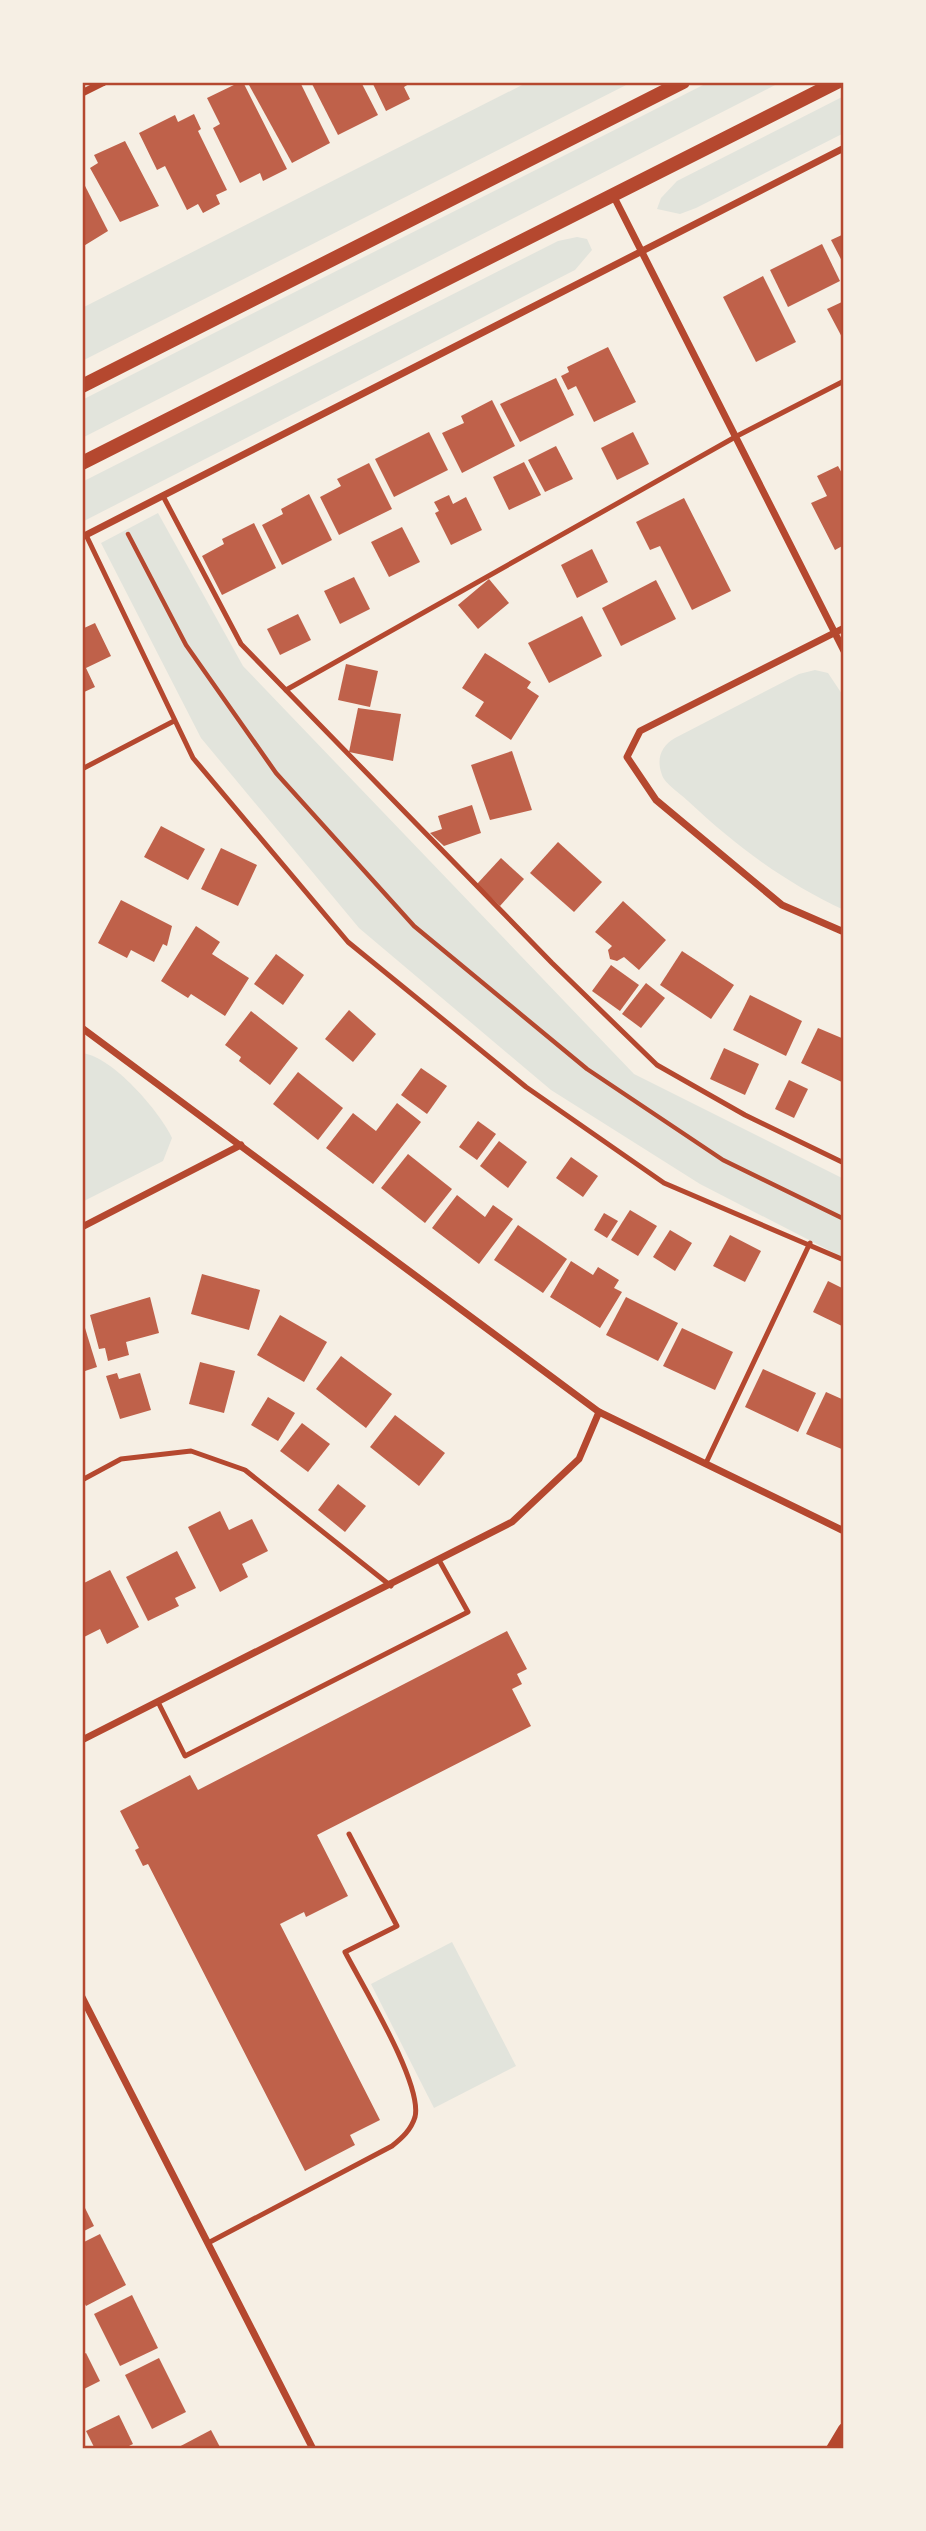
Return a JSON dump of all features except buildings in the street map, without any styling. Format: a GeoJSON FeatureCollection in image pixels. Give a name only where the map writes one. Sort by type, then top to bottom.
{"type":"FeatureCollection","features":[{"type":"Feature","properties":{"kind":"main road"},"geometry":{"type":"LineString","coordinates":[[82,386],[683,82]]}},
{"type":"Feature","properties":{"kind":"main road"},"geometry":{"type":"LineString","coordinates":[[82,463],[837,82]]}},
{"type":"Feature","properties":{"kind":"street"},"geometry":{"type":"LineString","coordinates":[[82,93],[104,82]]}},
{"type":"Feature","properties":{"kind":"street"},"geometry":{"type":"LineString","coordinates":[[84,536],[844,148]]}},
{"type":"Feature","properties":{"kind":"street"},"geometry":{"type":"LineString","coordinates":[[613,195],[844,651]]}},
{"type":"Feature","properties":{"kind":"street"},"geometry":{"type":"LineString","coordinates":[[844,628],[640,731],[626,757],[656,800],[782,905],[844,932]]}},
{"type":"Feature","properties":{"kind":"street"},"geometry":{"type":"LineString","coordinates":[[83,1028],[599,1412],[844,1531]]}},
{"type":"Feature","properties":{"kind":"street"},"geometry":{"type":"LineString","coordinates":[[82,1227],[241,1145]]}},
{"type":"Feature","properties":{"kind":"street"},"geometry":{"type":"LineString","coordinates":[[82,1740],[391,1586],[512,1522],[579,1459],[599,1412]]}},
{"type":"Feature","properties":{"kind":"street"},"geometry":{"type":"LineString","coordinates":[[82,1997],[313,2449]]}},
{"type":"Feature","properties":{"kind":"street"},"geometry":{"type":"LineString","coordinates":[[832,2449],[844,2429]]}},
{"type":"Feature","properties":{"kind":"lane"},"geometry":{"type":"LineString","coordinates":[[286,690],[737,436],[844,381]]}},
{"type":"Feature","properties":{"kind":"lane"},"geometry":{"type":"LineString","coordinates":[[163,496],[241,644],[534,944],[657,1065],[745,1115],[844,1163]]}},
{"type":"Feature","properties":{"kind":"lane"},"geometry":{"type":"LineString","coordinates":[[84,536],[193,758],[348,942],[526,1087],[664,1183],[810,1243],[844,1260]]}},
{"type":"Feature","properties":{"kind":"lane"},"geometry":{"type":"LineString","coordinates":[[82,769],[174,721]]}},
{"type":"Feature","properties":{"kind":"lane"},"geometry":{"type":"LineString","coordinates":[[706,1463],[810,1243]]}},
{"type":"Feature","properties":{"kind":"lane"},"geometry":{"type":"LineString","coordinates":[[82,1480],[121,1459],[191,1451],[245,1470],[391,1586]]}},
{"type":"Feature","properties":{"kind":"lane"},"geometry":{"type":"LineString","coordinates":[[158,1702],[186,1756],[468,1612],[439,1560]]}},
{"type":"Feature","properties":{"kind":"lane"},"geometry":{"type":"LineString","coordinates":[[208,2243],[392,2146],[407,2134],[415,2116],[412,2082],[345,1952],[397,1926],[349,1834]]}},
{"type":"Feature","properties":{"kind":"path"},"geometry":{"type":"LineString","coordinates":[[119,518],[186,645],[276,773],[414,926],[599,1077],[723,1160],[844,1219]]}},
{"type":"Feature","properties":{"kind":"shaded area"},"geometry":{"type":"Polygon","coordinates":[[[528,82],[632,82],[82,361],[82,308],[528,82]]]}},
{"type":"Feature","properties":{"kind":"shaded area"},"geometry":{"type":"Polygon","coordinates":[[[709,82],[781,82],[82,438],[82,400],[709,82]]]}},
{"type":"Feature","properties":{"kind":"shaded area"},"geometry":{"type":"Polygon","coordinates":[[[844,96],[844,133],[696,208],[680,214],[657,209],[661,198],[677,181],[844,96]]]}},
{"type":"Feature","properties":{"kind":"shaded area"},"geometry":{"type":"Polygon","coordinates":[[[577,237],[587,239],[592,250],[575,270],[82,522],[82,482],[558,241],[577,237]]]}},
{"type":"Feature","properties":{"kind":"shaded area"},"geometry":{"type":"Polygon","coordinates":[[[158,513],[243,666],[634,1074],[844,1179],[844,1258],[700,1184],[551,1090],[359,928],[201,738],[101,543],[158,513]]]}},
{"type":"Feature","properties":{"kind":"shaded area"},"geometry":{"type":"Polygon","coordinates":[[[815,670],[828,673],[844,697],[844,910],[781,875],[724,833],[670,785],[662,775],[660,764],[663,749],[670,741],[799,674],[815,670]]]}},
{"type":"Feature","properties":{"kind":"shaded area"},"geometry":{"type":"Polygon","coordinates":[[[82,1053],[107,1064],[134,1087],[157,1114],[172,1138],[163,1161],[82,1202],[82,1053]]]}},
{"type":"Feature","properties":{"kind":"shaded area"},"geometry":{"type":"Polygon","coordinates":[[[452,1942],[516,2066],[434,2108],[371,1984],[452,1942]]]}}]}
